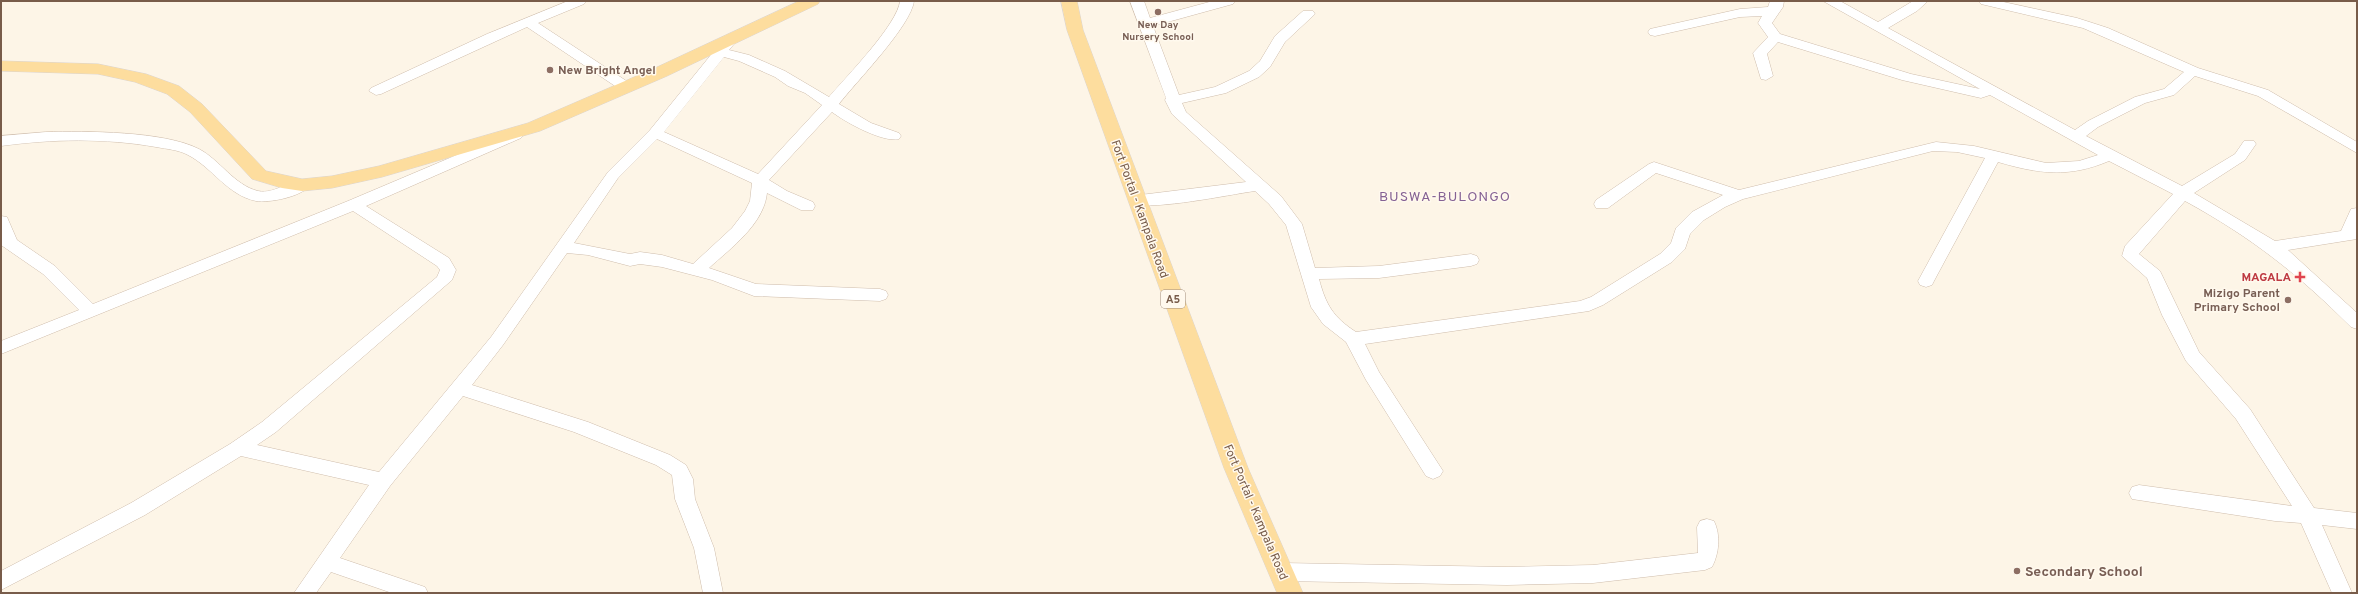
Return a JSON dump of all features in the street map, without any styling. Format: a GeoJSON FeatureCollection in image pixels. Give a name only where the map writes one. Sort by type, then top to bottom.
{"type":"FeatureCollection","features":[{"type":"Feature","properties":{"kind":"main road"},"geometry":{"type":"LineString","coordinates":[[1,66],[98,69],[140,78],[173,90],[196,108],[259,175],[282,182],[302,184],[332,182],[382,171],[534,127],[626,87],[812,1]]}},
{"type":"Feature","properties":{"kind":"main road","name":"Fort Portal - Kampala Road"},"geometry":{"type":"LineString","coordinates":[[1069,1],[1075,30],[1236,468],[1290,593]]}},
{"type":"Feature","properties":{"kind":"street"},"geometry":{"type":"LineString","coordinates":[[376,91],[528,22],[579,1]]}},
{"type":"Feature","properties":{"kind":"street"},"geometry":{"type":"LineString","coordinates":[[697,270],[738,232],[752,213],[758,201],[760,181],[830,105],[900,19],[906,10],[907,1]]}},
{"type":"Feature","properties":{"kind":"street"},"geometry":{"type":"LineString","coordinates":[[1137,1],[1172,100],[1179,114],[1260,185],[1294,224],[1317,303],[1329,320],[1352,338],[1372,375],[1432,471]]}},
{"type":"Feature","properties":{"kind":"street"},"geometry":{"type":"LineString","coordinates":[[1145,24],[1228,1]]}},
{"type":"Feature","properties":{"kind":"street"},"geometry":{"type":"LineString","coordinates":[[1830,1],[2110,155],[2184,193],[2272,247],[2357,322]]}},
{"type":"Feature","properties":{"kind":"street"},"geometry":{"type":"LineString","coordinates":[[1878,28],[1921,1]]}},
{"type":"Feature","properties":{"kind":"street"},"geometry":{"type":"LineString","coordinates":[[1986,1],[2008,9],[2080,23],[2193,71],[2263,93],[2357,148]]}},
{"type":"Feature","properties":{"kind":"street"},"geometry":{"type":"LineString","coordinates":[[1774,6],[1765,23],[1775,37],[1907,77],[1980,94],[1990,89]]}},
{"type":"Feature","properties":{"kind":"street"},"geometry":{"type":"LineString","coordinates":[[1655,32],[1774,6]]}},
{"type":"Feature","properties":{"kind":"street"},"geometry":{"type":"LineString","coordinates":[[1172,100],[1188,98],[1235,84],[1252,75],[1270,59],[1277,42],[1308,14]]}},
{"type":"Feature","properties":{"kind":"street"},"geometry":{"type":"LineString","coordinates":[[528,22],[556,39],[626,87]]}},
{"type":"Feature","properties":{"kind":"street"},"geometry":{"type":"LineString","coordinates":[[1766,76],[1760,53],[1775,37]]}},
{"type":"Feature","properties":{"kind":"street"},"geometry":{"type":"LineString","coordinates":[[304,593],[328,562],[383,481],[497,341],[613,175],[655,133],[732,38]]}},
{"type":"Feature","properties":{"kind":"street"},"geometry":{"type":"LineString","coordinates":[[720,52],[744,58],[780,74],[810,90],[830,105],[866,126],[894,136]]}},
{"type":"Feature","properties":{"kind":"street"},"geometry":{"type":"LineString","coordinates":[[2076,136],[2093,124],[2140,100],[2169,92],[2193,71]]}},
{"type":"Feature","properties":{"kind":"street"},"geometry":{"type":"LineString","coordinates":[[1,348],[354,206],[534,127]]}},
{"type":"Feature","properties":{"kind":"street"},"geometry":{"type":"LineString","coordinates":[[655,133],[760,181],[781,195],[806,206]]}},
{"type":"Feature","properties":{"kind":"street"},"geometry":{"type":"LineString","coordinates":[[1,140],[44,137],[117,138],[159,143],[190,150],[238,188],[255,196],[274,196],[302,184]]}},
{"type":"Feature","properties":{"kind":"street"},"geometry":{"type":"LineString","coordinates":[[2249,144],[2240,157],[2219,172],[2184,193],[2131,250],[2130,256],[2154,275],[2171,315],[2192,356],[2243,414],[2308,515],[2342,593]]}},
{"type":"Feature","properties":{"kind":"street"},"geometry":{"type":"LineString","coordinates":[[1352,338],[1366,338],[1583,307],[1597,302],[1666,258],[1679,245],[1682,232],[1698,216],[1719,203],[1738,195],[1938,146],[2055,168],[2080,166],[2110,155]]}},
{"type":"Feature","properties":{"kind":"street"},"geometry":{"type":"LineString","coordinates":[[1926,282],[1994,156]]}},
{"type":"Feature","properties":{"kind":"street"},"geometry":{"type":"LineString","coordinates":[[1602,204],[1654,167],[1738,195]]}},
{"type":"Feature","properties":{"kind":"street"},"geometry":{"type":"LineString","coordinates":[[1138,200],[1169,198],[1260,185]]}},
{"type":"Feature","properties":{"kind":"street"},"geometry":{"type":"LineString","coordinates":[[1,581],[125,517],[239,448],[269,427],[444,280],[448,270],[443,262],[354,206]]}},
{"type":"Feature","properties":{"kind":"street"},"geometry":{"type":"LineString","coordinates":[[2272,247],[2352,235],[2357,213]]}},
{"type":"Feature","properties":{"kind":"street"},"geometry":{"type":"LineString","coordinates":[[1,221],[5,240],[67,286],[90,311]]}},
{"type":"Feature","properties":{"kind":"street"},"geometry":{"type":"LineString","coordinates":[[562,247],[588,250],[630,260],[640,258],[662,261],[697,270],[754,290],[832,292],[880,296]]}},
{"type":"Feature","properties":{"kind":"street"},"geometry":{"type":"LineString","coordinates":[[1309,274],[1379,272],[1471,260]]}},
{"type":"Feature","properties":{"kind":"street"},"geometry":{"type":"LineString","coordinates":[[460,388],[508,402],[581,427],[663,460],[679,470],[683,479],[685,499],[704,548],[713,593]]}},
{"type":"Feature","properties":{"kind":"street"},"geometry":{"type":"LineString","coordinates":[[239,448],[383,481]]}},
{"type":"Feature","properties":{"kind":"street"},"geometry":{"type":"LineString","coordinates":[[2139,493],[2268,512],[2357,521]]}},
{"type":"Feature","properties":{"kind":"street"},"geometry":{"type":"LineString","coordinates":[[1282,572],[1507,576],[1592,574],[1705,561],[1708,554],[1707,527]]}},
{"type":"Feature","properties":{"kind":"street"},"geometry":{"type":"LineString","coordinates":[[328,562],[418,593]]}},
{"type":"Feature","properties":{"kind":"place","name":"New Day Nursery School"},"geometry":{"type":"Point","coordinates":[1158,12]}},
{"type":"Feature","properties":{"kind":"place","name":"New Bright Angel"},"geometry":{"type":"Point","coordinates":[550,70]}},
{"type":"Feature","properties":{"kind":"place","name":"MAGALA"},"geometry":{"type":"Point","coordinates":[2300,277]}},
{"type":"Feature","properties":{"kind":"place","name":"Mizigo Parent Primary School"},"geometry":{"type":"Point","coordinates":[2288,300]}},
{"type":"Feature","properties":{"kind":"place","name":"Secondary School"},"geometry":{"type":"Point","coordinates":[2017,571]}},
{"type":"Feature","properties":{"kind":"district","name":"BUSWA-BULONGO"},"geometry":{"type":"Point","coordinates":[1445,196]}}]}
